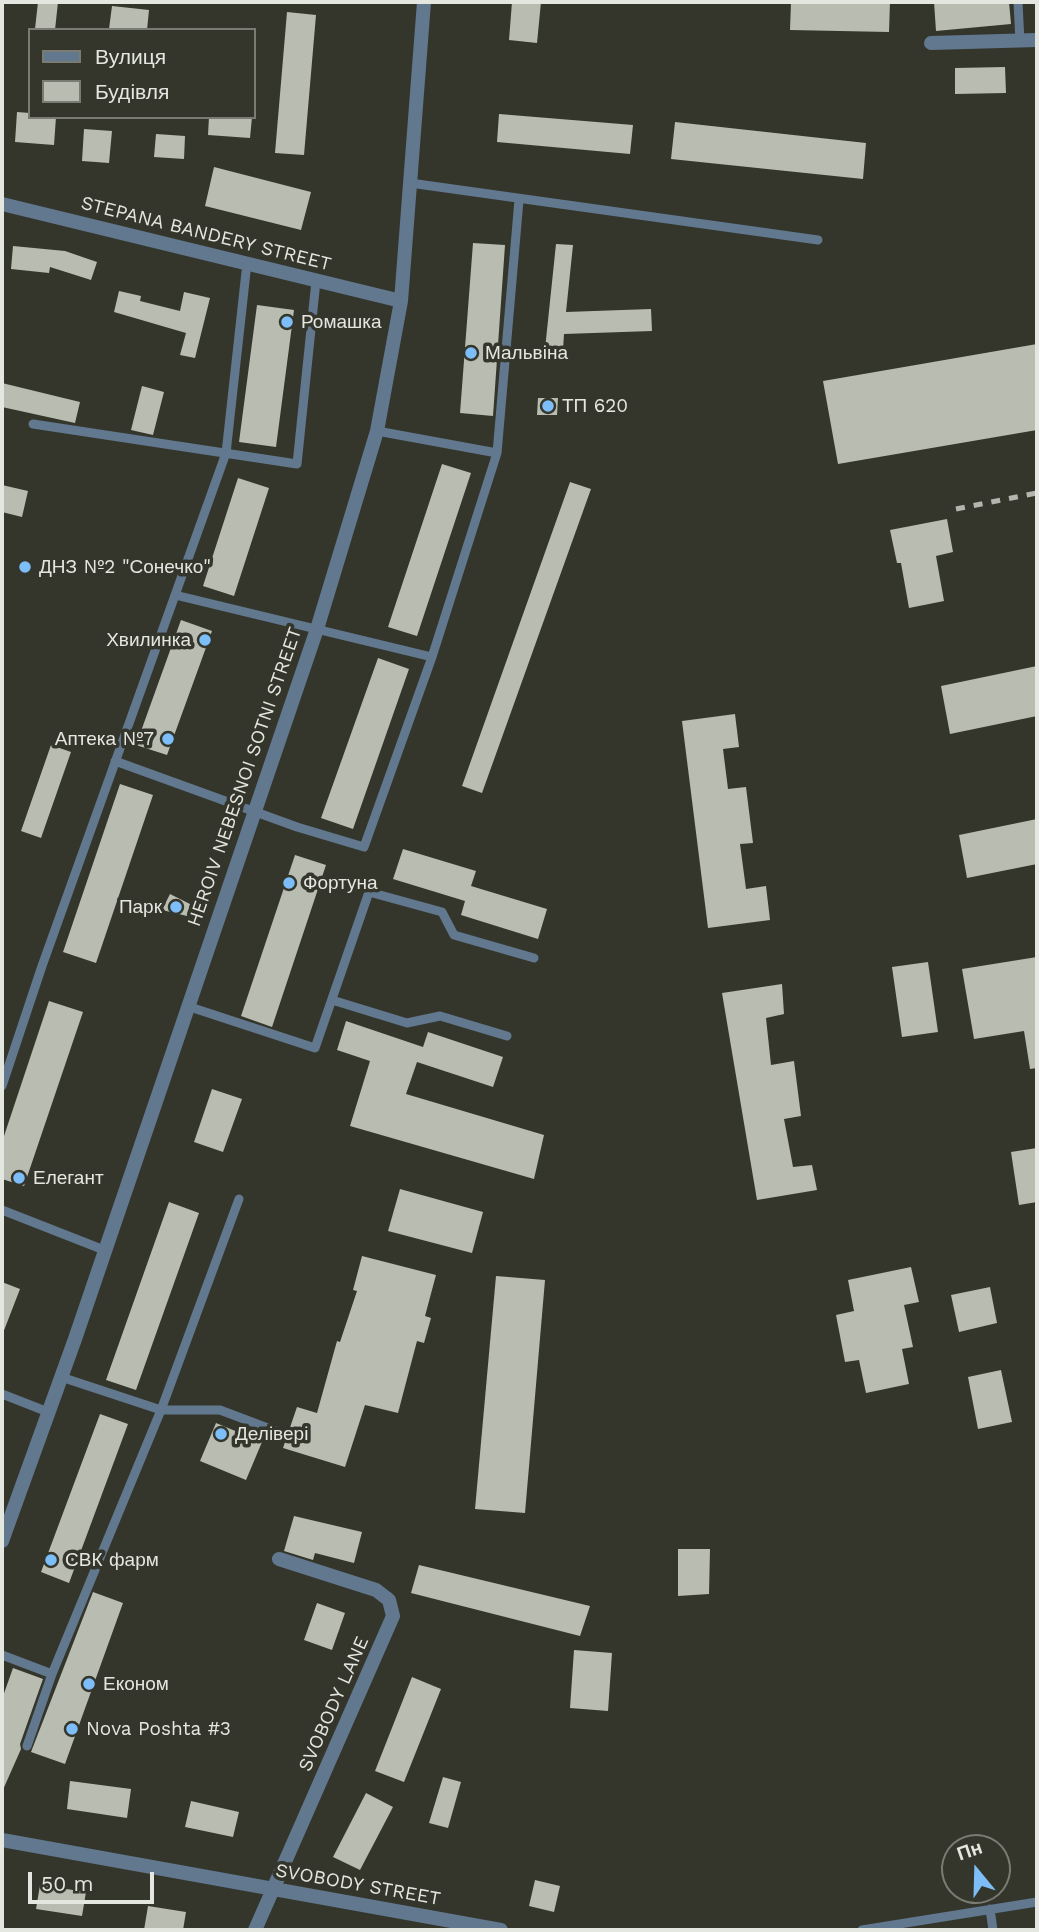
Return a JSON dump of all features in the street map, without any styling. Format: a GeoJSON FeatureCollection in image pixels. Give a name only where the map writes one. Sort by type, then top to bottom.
{"type":"FeatureCollection","features":[{"type":"Feature","properties":{"kind":"street","name":"HEROIV NEBESNOI SOTNI STREET"},"geometry":{"type":"LineString","coordinates":[[2,1541],[61,1377],[317,629],[377,430],[401,301],[424,2]]}},
{"type":"Feature","properties":{"kind":"street"},"geometry":{"type":"LineString","coordinates":[[931,43],[1037,40]]}},
{"type":"Feature","properties":{"kind":"street","name":"STEPANA BANDERY STREET"},"geometry":{"type":"LineString","coordinates":[[2,204],[401,301]]}},
{"type":"Feature","properties":{"kind":"street","name":"SVOBODY LANE"},"geometry":{"type":"LineString","coordinates":[[255,1930],[393,1616],[389,1600],[376,1590],[279,1559]]}},
{"type":"Feature","properties":{"kind":"street","name":"SVOBODY STREET"},"geometry":{"type":"LineString","coordinates":[[2,1840],[501,1930]]}},
{"type":"Feature","properties":{"kind":"lane"},"geometry":{"type":"LineString","coordinates":[[1018,2],[1020,42]]}},
{"type":"Feature","properties":{"kind":"lane"},"geometry":{"type":"LineString","coordinates":[[410,183],[818,240]]}},
{"type":"Feature","properties":{"kind":"lane"},"geometry":{"type":"LineString","coordinates":[[115,761],[364,847],[432,657],[497,453],[519,200]]}},
{"type":"Feature","properties":{"kind":"lane"},"geometry":{"type":"LineString","coordinates":[[2,1086],[226,453],[247,263]]}},
{"type":"Feature","properties":{"kind":"lane"},"geometry":{"type":"LineString","coordinates":[[33,424],[297,464],[316,281]]}},
{"type":"Feature","properties":{"kind":"lane"},"geometry":{"type":"LineString","coordinates":[[377,430],[497,453]]}},
{"type":"Feature","properties":{"kind":"lane"},"geometry":{"type":"LineString","coordinates":[[176,594],[432,657]]}},
{"type":"Feature","properties":{"kind":"lane"},"geometry":{"type":"LineString","coordinates":[[187,1006],[315,1048],[369,892],[442,912],[454,934],[534,958]]}},
{"type":"Feature","properties":{"kind":"lane"},"geometry":{"type":"LineString","coordinates":[[332,1000],[407,1023],[440,1016],[508,1036]]}},
{"type":"Feature","properties":{"kind":"lane"},"geometry":{"type":"LineString","coordinates":[[27,1746],[52,1674],[161,1410],[239,1199]]}},
{"type":"Feature","properties":{"kind":"lane"},"geometry":{"type":"LineString","coordinates":[[2,1210],[104,1250]]}},
{"type":"Feature","properties":{"kind":"lane"},"geometry":{"type":"LineString","coordinates":[[61,1377],[161,1410],[220,1410],[281,1433]]}},
{"type":"Feature","properties":{"kind":"lane"},"geometry":{"type":"LineString","coordinates":[[2,1394],[48,1412]]}},
{"type":"Feature","properties":{"kind":"lane"},"geometry":{"type":"LineString","coordinates":[[2,1655],[52,1674]]}},
{"type":"Feature","properties":{"kind":"lane"},"geometry":{"type":"LineString","coordinates":[[862,1930],[1037,1902]]}},
{"type":"Feature","properties":{"kind":"lane"},"geometry":{"type":"LineString","coordinates":[[990,1909],[993,1930]]}},
{"type":"Feature","properties":{"kind":"building"},"geometry":{"type":"Polygon","coordinates":[[[38,2],[58,2],[55,28],[35,28],[38,2]]]}},
{"type":"Feature","properties":{"kind":"building"},"geometry":{"type":"Polygon","coordinates":[[[512,2],[541,2],[537,43],[509,40],[512,2]]]}},
{"type":"Feature","properties":{"kind":"building"},"geometry":{"type":"Polygon","coordinates":[[[791,2],[890,2],[889,32],[790,30],[791,2]]]}},
{"type":"Feature","properties":{"kind":"building"},"geometry":{"type":"Polygon","coordinates":[[[934,2],[1009,2],[1011,24],[936,31],[934,2]]]}},
{"type":"Feature","properties":{"kind":"building"},"geometry":{"type":"Polygon","coordinates":[[[112,6],[149,10],[147,28],[109,28],[112,6]]]}},
{"type":"Feature","properties":{"kind":"building"},"geometry":{"type":"Polygon","coordinates":[[[287,12],[316,15],[304,155],[275,153],[287,12]]]}},
{"type":"Feature","properties":{"kind":"building"},"geometry":{"type":"Polygon","coordinates":[[[1005,67],[1006,93],[955,94],[955,68],[1005,67]]]}},
{"type":"Feature","properties":{"kind":"building"},"geometry":{"type":"Polygon","coordinates":[[[17,112],[28,113],[28,119],[56,119],[54,145],[15,142],[17,112]]]}},
{"type":"Feature","properties":{"kind":"building"},"geometry":{"type":"Polygon","coordinates":[[[499,114],[633,125],[630,154],[497,142],[499,114]]]}},
{"type":"Feature","properties":{"kind":"building"},"geometry":{"type":"Polygon","coordinates":[[[209,119],[252,119],[250,138],[208,135],[209,119]]]}},
{"type":"Feature","properties":{"kind":"building"},"geometry":{"type":"Polygon","coordinates":[[[675,122],[866,143],[863,179],[671,159],[675,122]]]}},
{"type":"Feature","properties":{"kind":"building"},"geometry":{"type":"Polygon","coordinates":[[[84,129],[112,131],[109,163],[82,161],[84,129]]]}},
{"type":"Feature","properties":{"kind":"building"},"geometry":{"type":"Polygon","coordinates":[[[156,134],[185,136],[184,159],[154,157],[156,134]]]}},
{"type":"Feature","properties":{"kind":"building"},"geometry":{"type":"Polygon","coordinates":[[[214,167],[311,192],[301,230],[205,206],[214,167]]]}},
{"type":"Feature","properties":{"kind":"building"},"geometry":{"type":"Polygon","coordinates":[[[473,243],[505,245],[493,416],[460,413],[473,243]]]}},
{"type":"Feature","properties":{"kind":"building"},"geometry":{"type":"Polygon","coordinates":[[[556,244],[573,245],[566,312],[651,309],[652,331],[564,334],[563,350],[545,349],[556,244]]]}},
{"type":"Feature","properties":{"kind":"building"},"geometry":{"type":"Polygon","coordinates":[[[13,246],[65,251],[97,262],[91,280],[50,267],[49,273],[11,269],[13,246]]]}},
{"type":"Feature","properties":{"kind":"building"},"geometry":{"type":"Polygon","coordinates":[[[119,291],[141,296],[140,301],[180,311],[184,292],[210,298],[195,358],[180,355],[186,333],[114,312],[119,291]]]}},
{"type":"Feature","properties":{"kind":"building"},"geometry":{"type":"Polygon","coordinates":[[[257,305],[294,310],[276,447],[239,442],[257,305]]]}},
{"type":"Feature","properties":{"kind":"building"},"geometry":{"type":"Polygon","coordinates":[[[1037,344],[1037,430],[838,464],[823,381],[1037,344]]]}},
{"type":"Feature","properties":{"kind":"building"},"geometry":{"type":"Polygon","coordinates":[[[2,383],[80,402],[75,423],[2,407],[2,383]]]}},
{"type":"Feature","properties":{"kind":"building"},"geometry":{"type":"Polygon","coordinates":[[[142,386],[164,392],[153,435],[131,430],[142,386]]]}},
{"type":"Feature","properties":{"kind":"building","name":"ТП 620"},"geometry":{"type":"Polygon","coordinates":[[[538,398],[558,398],[557,415],[537,415],[538,398]]]}},
{"type":"Feature","properties":{"kind":"building"},"geometry":{"type":"Polygon","coordinates":[[[442,464],[471,473],[417,636],[388,627],[442,464]]]}},
{"type":"Feature","properties":{"kind":"building"},"geometry":{"type":"Polygon","coordinates":[[[238,478],[269,488],[234,596],[203,586],[238,478]]]}},
{"type":"Feature","properties":{"kind":"building"},"geometry":{"type":"Polygon","coordinates":[[[570,482],[591,489],[482,793],[462,786],[570,482]]]}},
{"type":"Feature","properties":{"kind":"building"},"geometry":{"type":"Polygon","coordinates":[[[2,485],[28,491],[22,517],[2,512],[2,485]]]}},
{"type":"Feature","properties":{"kind":"building"},"geometry":{"type":"Polygon","coordinates":[[[947,519],[953,552],[936,556],[944,601],[909,608],[901,563],[897,563],[890,530],[947,519]]]}},
{"type":"Feature","properties":{"kind":"building"},"geometry":{"type":"Polygon","coordinates":[[[181,620],[212,631],[167,755],[136,745],[181,620]]]}},
{"type":"Feature","properties":{"kind":"building"},"geometry":{"type":"Polygon","coordinates":[[[378,658],[409,669],[353,829],[321,818],[378,658]]]}},
{"type":"Feature","properties":{"kind":"building"},"geometry":{"type":"Polygon","coordinates":[[[1037,666],[1037,716],[950,734],[941,686],[1037,666]]]}},
{"type":"Feature","properties":{"kind":"building"},"geometry":{"type":"Polygon","coordinates":[[[735,714],[739,747],[723,749],[728,789],[746,787],[753,843],[740,844],[746,889],[766,886],[770,920],[708,928],[682,721],[735,714]]]}},
{"type":"Feature","properties":{"kind":"building"},"geometry":{"type":"Polygon","coordinates":[[[51,745],[71,752],[41,838],[21,831],[51,745]]]}},
{"type":"Feature","properties":{"kind":"building"},"geometry":{"type":"Polygon","coordinates":[[[120,784],[153,795],[96,963],[63,952],[120,784]]]}},
{"type":"Feature","properties":{"kind":"building"},"geometry":{"type":"Polygon","coordinates":[[[1037,819],[1037,864],[967,878],[959,835],[1037,819]]]}},
{"type":"Feature","properties":{"kind":"building"},"geometry":{"type":"Polygon","coordinates":[[[403,849],[476,871],[471,886],[547,909],[538,939],[461,915],[465,901],[393,879],[403,849]]]}},
{"type":"Feature","properties":{"kind":"building"},"geometry":{"type":"Polygon","coordinates":[[[295,855],[326,865],[272,1027],[241,1016],[295,855]]]}},
{"type":"Feature","properties":{"kind":"building","name":"Парк"},"geometry":{"type":"Polygon","coordinates":[[[170,894],[190,904],[187,916],[162,910],[170,894]]]}},
{"type":"Feature","properties":{"kind":"building"},"geometry":{"type":"Polygon","coordinates":[[[1037,957],[1037,1068],[1030,1069],[1024,1031],[974,1039],[962,969],[1037,957]]]}},
{"type":"Feature","properties":{"kind":"building"},"geometry":{"type":"Polygon","coordinates":[[[928,962],[938,1032],[902,1037],[892,967],[928,962]]]}},
{"type":"Feature","properties":{"kind":"building"},"geometry":{"type":"Polygon","coordinates":[[[782,984],[784,1014],[766,1018],[771,1065],[794,1061],[801,1116],[784,1119],[793,1167],[812,1165],[817,1190],[757,1200],[722,993],[782,984]]]}},
{"type":"Feature","properties":{"kind":"building"},"geometry":{"type":"Polygon","coordinates":[[[49,1001],[83,1012],[24,1186],[2,1179],[2,1142],[49,1001]]]}},
{"type":"Feature","properties":{"kind":"building"},"geometry":{"type":"Polygon","coordinates":[[[346,1021],[423,1047],[428,1032],[503,1057],[493,1087],[417,1062],[406,1094],[544,1135],[534,1179],[350,1126],[370,1061],[337,1050],[346,1021]]]}},
{"type":"Feature","properties":{"kind":"building"},"geometry":{"type":"Polygon","coordinates":[[[212,1089],[242,1099],[223,1152],[194,1142],[212,1089]]]}},
{"type":"Feature","properties":{"kind":"building"},"geometry":{"type":"Polygon","coordinates":[[[1037,1148],[1037,1202],[1019,1205],[1011,1152],[1037,1148]]]}},
{"type":"Feature","properties":{"kind":"building"},"geometry":{"type":"Polygon","coordinates":[[[400,1189],[483,1212],[472,1253],[388,1231],[400,1189]]]}},
{"type":"Feature","properties":{"kind":"building"},"geometry":{"type":"Polygon","coordinates":[[[169,1202],[199,1213],[136,1390],[106,1380],[169,1202]]]}},
{"type":"Feature","properties":{"kind":"building"},"geometry":{"type":"Polygon","coordinates":[[[362,1256],[436,1275],[425,1316],[431,1318],[424,1343],[417,1341],[398,1413],[365,1405],[345,1467],[283,1448],[297,1407],[317,1413],[337,1341],[340,1342],[357,1291],[353,1290],[362,1256]]]}},
{"type":"Feature","properties":{"kind":"building"},"geometry":{"type":"Polygon","coordinates":[[[911,1267],[919,1302],[904,1305],[913,1347],[902,1349],[909,1384],[866,1393],[859,1360],[845,1362],[836,1315],[854,1311],[848,1280],[911,1267]]]}},
{"type":"Feature","properties":{"kind":"building"},"geometry":{"type":"Polygon","coordinates":[[[496,1276],[545,1280],[525,1513],[475,1509],[496,1276]]]}},
{"type":"Feature","properties":{"kind":"building"},"geometry":{"type":"Polygon","coordinates":[[[2,1282],[20,1289],[3,1333],[2,1333],[2,1282]]]}},
{"type":"Feature","properties":{"kind":"building"},"geometry":{"type":"Polygon","coordinates":[[[990,1287],[997,1323],[959,1332],[951,1295],[990,1287]]]}},
{"type":"Feature","properties":{"kind":"building"},"geometry":{"type":"Polygon","coordinates":[[[1001,1370],[1012,1422],[978,1429],[968,1377],[1001,1370]]]}},
{"type":"Feature","properties":{"kind":"building"},"geometry":{"type":"Polygon","coordinates":[[[100,1414],[128,1424],[69,1583],[41,1572],[100,1414]]]}},
{"type":"Feature","properties":{"kind":"building"},"geometry":{"type":"Polygon","coordinates":[[[216,1423],[262,1442],[246,1480],[200,1461],[216,1423]]]}},
{"type":"Feature","properties":{"kind":"building"},"geometry":{"type":"Polygon","coordinates":[[[294,1516],[362,1532],[354,1563],[315,1553],[313,1560],[284,1551],[294,1516]]]}},
{"type":"Feature","properties":{"kind":"building"},"geometry":{"type":"Polygon","coordinates":[[[678,1549],[710,1549],[709,1594],[678,1596],[678,1549]]]}},
{"type":"Feature","properties":{"kind":"building"},"geometry":{"type":"Polygon","coordinates":[[[419,1565],[590,1606],[580,1636],[411,1593],[419,1565]]]}},
{"type":"Feature","properties":{"kind":"building"},"geometry":{"type":"Polygon","coordinates":[[[93,1592],[123,1603],[65,1764],[31,1752],[93,1592]]]}},
{"type":"Feature","properties":{"kind":"building"},"geometry":{"type":"Polygon","coordinates":[[[317,1603],[345,1613],[332,1650],[304,1640],[317,1603]]]}},
{"type":"Feature","properties":{"kind":"building"},"geometry":{"type":"Polygon","coordinates":[[[574,1650],[612,1653],[608,1711],[570,1708],[574,1650]]]}},
{"type":"Feature","properties":{"kind":"building"},"geometry":{"type":"Polygon","coordinates":[[[13,1668],[43,1679],[20,1744],[21,1749],[2,1792],[2,1699],[13,1668]]]}},
{"type":"Feature","properties":{"kind":"building"},"geometry":{"type":"Polygon","coordinates":[[[412,1677],[441,1689],[404,1782],[375,1771],[412,1677]]]}},
{"type":"Feature","properties":{"kind":"building"},"geometry":{"type":"Polygon","coordinates":[[[443,1777],[461,1782],[448,1828],[429,1823],[443,1777]]]}},
{"type":"Feature","properties":{"kind":"building"},"geometry":{"type":"Polygon","coordinates":[[[70,1781],[131,1789],[127,1818],[67,1809],[70,1781]]]}},
{"type":"Feature","properties":{"kind":"building"},"geometry":{"type":"Polygon","coordinates":[[[366,1793],[393,1807],[360,1870],[333,1857],[366,1793]]]}},
{"type":"Feature","properties":{"kind":"building"},"geometry":{"type":"Polygon","coordinates":[[[191,1801],[239,1812],[233,1837],[185,1827],[191,1801]]]}},
{"type":"Feature","properties":{"kind":"building"},"geometry":{"type":"Polygon","coordinates":[[[535,1880],[560,1886],[554,1912],[529,1906],[535,1880]]]}},
{"type":"Feature","properties":{"kind":"building"},"geometry":{"type":"Polygon","coordinates":[[[40,1885],[86,1892],[82,1916],[36,1909],[40,1885]]]}},
{"type":"Feature","properties":{"kind":"building"},"geometry":{"type":"Polygon","coordinates":[[[148,1906],[186,1912],[183,1930],[144,1930],[148,1906]]]}},
{"type":"Feature","properties":{"kind":"railway"},"geometry":{"type":"LineString","coordinates":[[956,509],[1037,493]]}},
{"type":"Feature","properties":{"kind":"place","name":"Ромашка"},"geometry":{"type":"Point","coordinates":[287,322]}},
{"type":"Feature","properties":{"kind":"place","name":"Мальвіна"},"geometry":{"type":"Point","coordinates":[471,353]}},
{"type":"Feature","properties":{"kind":"place","name":"ТП 620"},"geometry":{"type":"Point","coordinates":[548,406]}},
{"type":"Feature","properties":{"kind":"place","name":"ДНЗ №2 \"Сонечко\""},"geometry":{"type":"Point","coordinates":[25,567]}},
{"type":"Feature","properties":{"kind":"place","name":"Хвилинка"},"geometry":{"type":"Point","coordinates":[205,640]}},
{"type":"Feature","properties":{"kind":"place","name":"Аптека №7"},"geometry":{"type":"Point","coordinates":[168,739]}},
{"type":"Feature","properties":{"kind":"place","name":"Фортуна"},"geometry":{"type":"Point","coordinates":[289,883]}},
{"type":"Feature","properties":{"kind":"place","name":"Парк"},"geometry":{"type":"Point","coordinates":[176,907]}},
{"type":"Feature","properties":{"kind":"place","name":"Елегант"},"geometry":{"type":"Point","coordinates":[19,1178]}},
{"type":"Feature","properties":{"kind":"place","name":"Делівері"},"geometry":{"type":"Point","coordinates":[221,1434]}},
{"type":"Feature","properties":{"kind":"place","name":"СВК фарм"},"geometry":{"type":"Point","coordinates":[51,1560]}},
{"type":"Feature","properties":{"kind":"place","name":"Економ"},"geometry":{"type":"Point","coordinates":[89,1684]}},
{"type":"Feature","properties":{"kind":"place","name":"Nova Poshta #3"},"geometry":{"type":"Point","coordinates":[72,1729]}}]}
